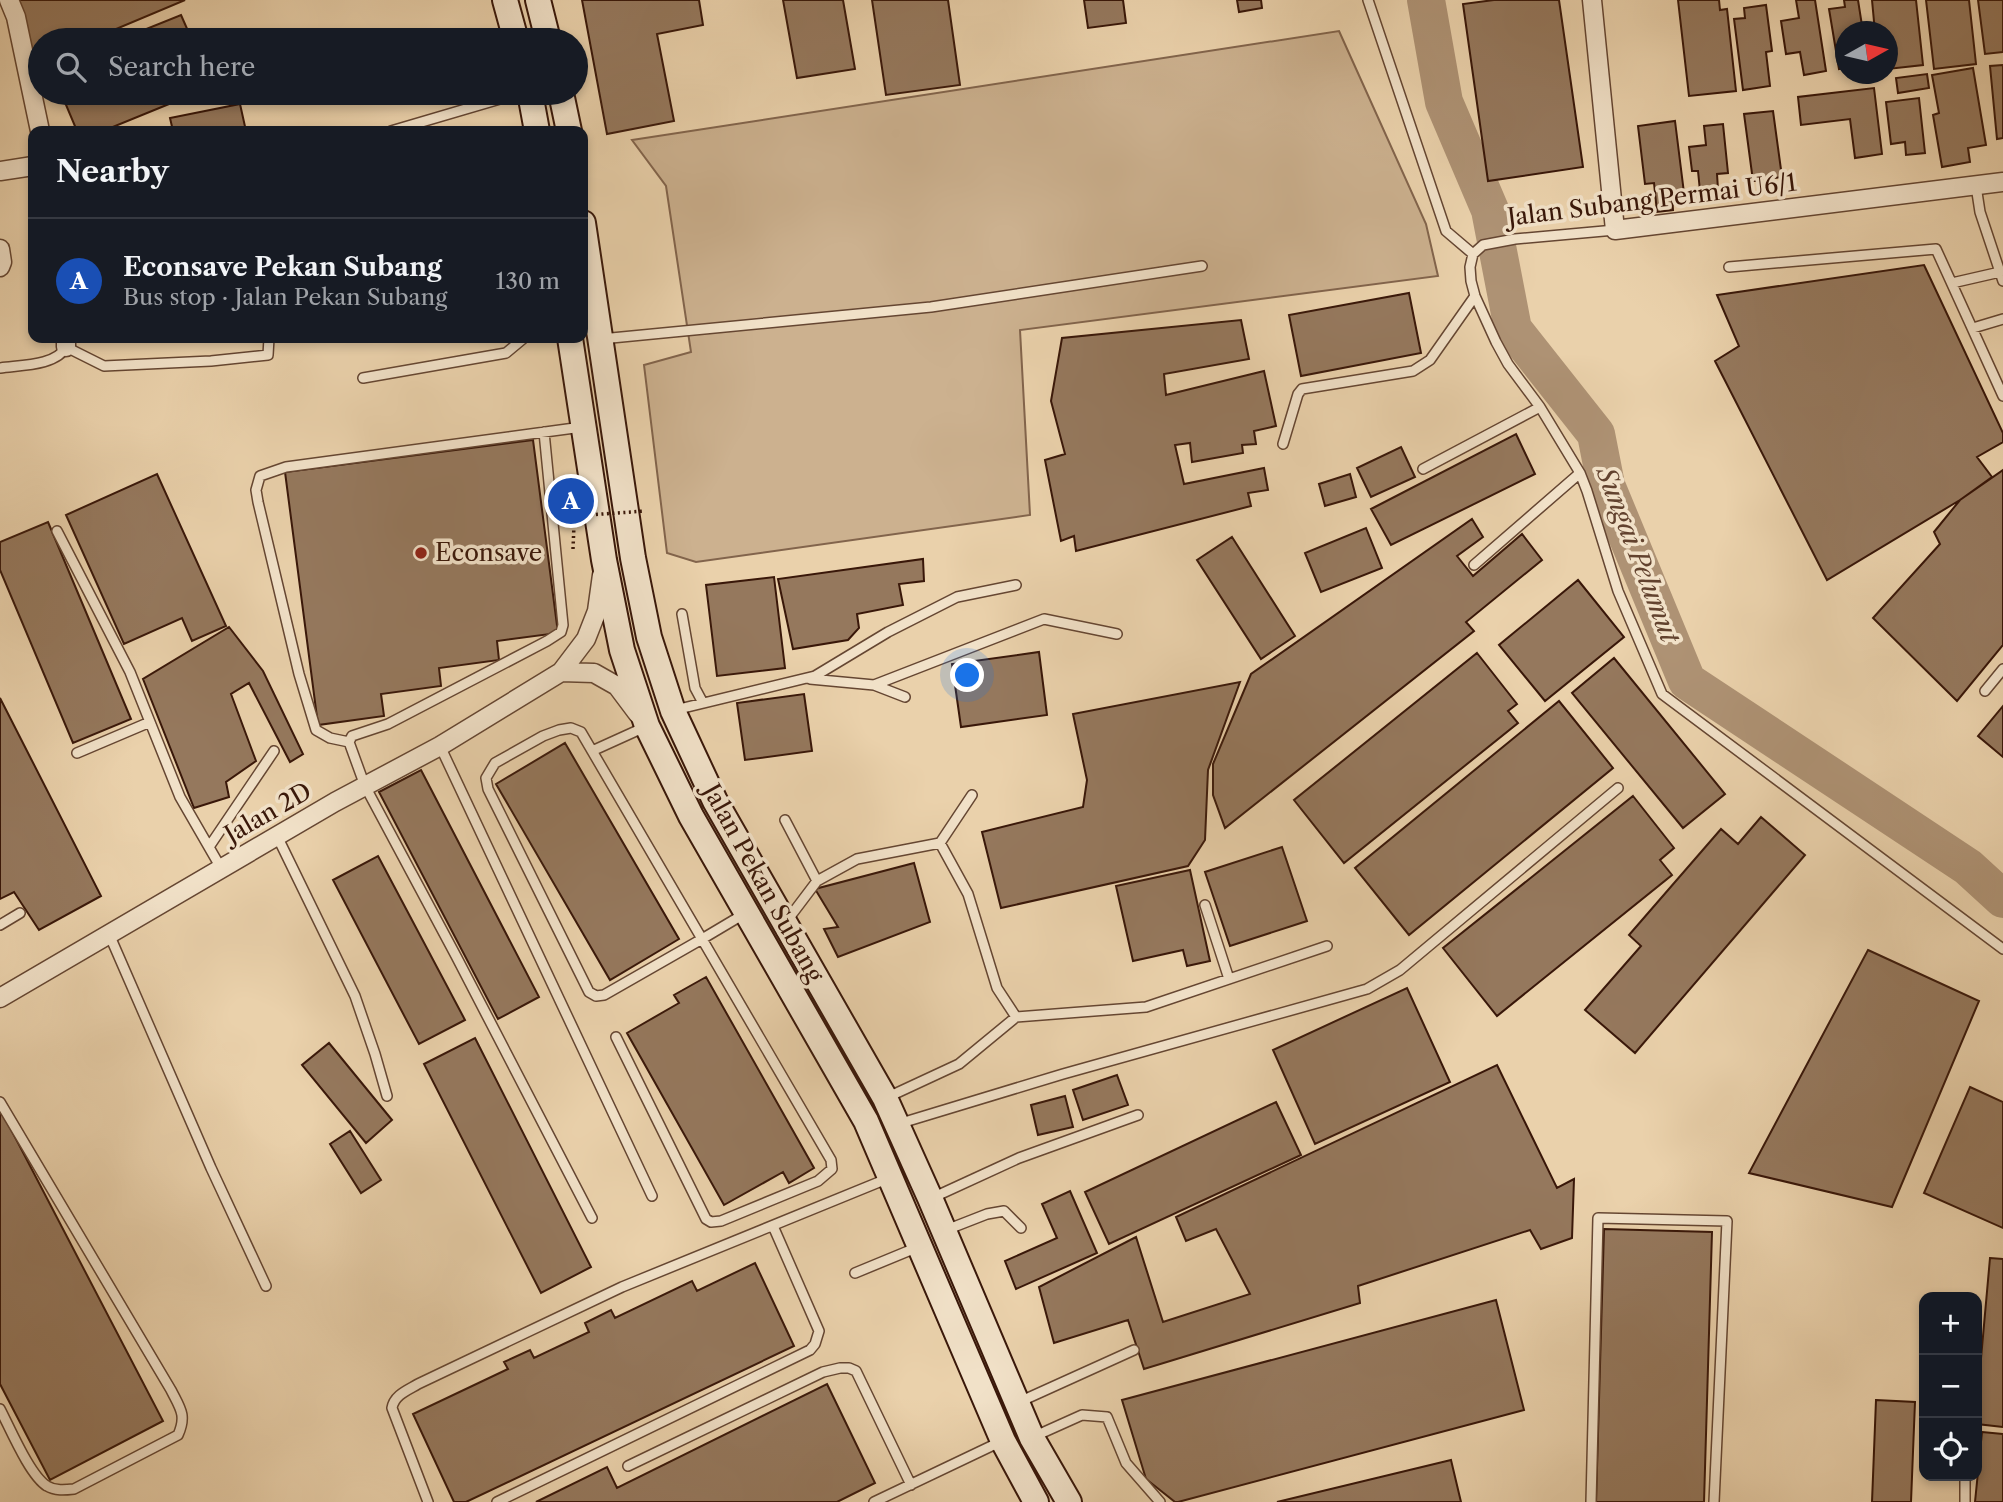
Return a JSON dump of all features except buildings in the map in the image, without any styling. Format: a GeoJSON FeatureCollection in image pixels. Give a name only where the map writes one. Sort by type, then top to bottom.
{"type":"FeatureCollection","features":[{"type":"Feature","properties":{"kind":"main road"},"geometry":{"type":"LineString","coordinates":[[505,0],[513,28]]}},
{"type":"Feature","properties":{"kind":"main road"},"geometry":{"type":"LineString","coordinates":[[538,0],[545,28]]}},
{"type":"Feature","properties":{"kind":"main road"},"geometry":{"type":"LineString","coordinates":[[532,105],[536,126]]}},
{"type":"Feature","properties":{"kind":"main road"},"geometry":{"type":"LineString","coordinates":[[564,105],[568,126]]}},
{"type":"Feature","properties":{"kind":"main road","name":"Jalan Pekan Subang"},"geometry":{"type":"LineString","coordinates":[[588,257],[633,558],[649,637],[673,711],[715,801],[885,1098],[1016,1403],[1032,1438],[1069,1502]]}},
{"type":"Feature","properties":{"kind":"main road","name":"Jalan Pekan Subang"},"geometry":{"type":"LineString","coordinates":[[571,343],[604,560],[622,650],[647,726],[691,816],[866,1121],[1003,1441],[1031,1499]]}},
{"type":"Feature","properties":{"kind":"street"},"geometry":{"type":"LineString","coordinates":[[9,0],[16,17],[28,74]]}},
{"type":"Feature","properties":{"kind":"street"},"geometry":{"type":"LineString","coordinates":[[1592,0],[1615,230]]}},
{"type":"Feature","properties":{"kind":"street"},"geometry":{"type":"LineString","coordinates":[[35,105],[39,126]]}},
{"type":"Feature","properties":{"kind":"street"},"geometry":{"type":"LineString","coordinates":[[0,171],[28,167]]}},
{"type":"Feature","properties":{"kind":"street","name":"Jalan Subang Permai U6/1"},"geometry":{"type":"LineString","coordinates":[[1615,230],[2003,182]]}},
{"type":"Feature","properties":{"kind":"street"},"geometry":{"type":"LineString","coordinates":[[0,249],[0,267]]}},
{"type":"Feature","properties":{"kind":"street","name":"Jalan 2D"},"geometry":{"type":"LineString","coordinates":[[0,998],[277,836],[440,746],[561,672],[586,639],[597,611],[604,560]]}},
{"type":"Feature","properties":{"kind":"street"},"geometry":{"type":"LineString","coordinates":[[561,672],[594,673],[617,686],[647,726]]}},
{"type":"Feature","properties":{"kind":"lane"},"geometry":{"type":"LineString","coordinates":[[1368,0],[1446,231],[1473,254],[1470,267],[1475,296],[1496,342],[1580,473],[1618,591],[1662,694],[2003,949]]}},
{"type":"Feature","properties":{"kind":"lane"},"geometry":{"type":"LineString","coordinates":[[408,126],[479,105]]}},
{"type":"Feature","properties":{"kind":"lane"},"geometry":{"type":"LineString","coordinates":[[1952,283],[2001,277],[1980,212],[1976,186]]}},
{"type":"Feature","properties":{"kind":"lane","name":"Jalan Subang Permai U6/1"},"geometry":{"type":"LineString","coordinates":[[1473,254],[1483,245],[1516,239],[1615,230]]}},
{"type":"Feature","properties":{"kind":"lane"},"geometry":{"type":"LineString","coordinates":[[1729,267],[1936,249],[2003,396]]}},
{"type":"Feature","properties":{"kind":"lane"},"geometry":{"type":"LineString","coordinates":[[600,339],[931,307],[1202,266]]}},
{"type":"Feature","properties":{"kind":"lane"},"geometry":{"type":"LineString","coordinates":[[1283,444],[1298,394],[1302,389],[1413,371],[1422,367],[1430,360],[1475,296]]}},
{"type":"Feature","properties":{"kind":"lane"},"geometry":{"type":"LineString","coordinates":[[1973,328],[2003,319]]}},
{"type":"Feature","properties":{"kind":"lane"},"geometry":{"type":"LineString","coordinates":[[0,368],[52,360],[62,354],[66,343]]}},
{"type":"Feature","properties":{"kind":"lane"},"geometry":{"type":"LineString","coordinates":[[68,343],[104,366],[211,361],[268,355],[269,343]]}},
{"type":"Feature","properties":{"kind":"lane"},"geometry":{"type":"LineString","coordinates":[[363,378],[506,354],[518,343]]}},
{"type":"Feature","properties":{"kind":"lane"},"geometry":{"type":"LineString","coordinates":[[1423,469],[1540,407]]}},
{"type":"Feature","properties":{"kind":"lane"},"geometry":{"type":"LineString","coordinates":[[349,742],[330,738],[316,730],[299,674],[258,502],[256,490],[260,476],[286,467],[584,427]]}},
{"type":"Feature","properties":{"kind":"lane"},"geometry":{"type":"LineString","coordinates":[[544,432],[563,625],[561,632],[388,724],[352,736],[349,742],[365,786],[592,1218]]}},
{"type":"Feature","properties":{"kind":"lane"},"geometry":{"type":"LineString","coordinates":[[1474,565],[1580,473]]}},
{"type":"Feature","properties":{"kind":"lane"},"geometry":{"type":"LineString","coordinates":[[57,530],[130,672],[180,797],[221,869]]}},
{"type":"Feature","properties":{"kind":"lane"},"geometry":{"type":"LineString","coordinates":[[673,711],[815,676],[888,632],[957,597],[1016,585]]}},
{"type":"Feature","properties":{"kind":"lane"},"geometry":{"type":"LineString","coordinates":[[682,614],[695,688],[703,704]]}},
{"type":"Feature","properties":{"kind":"lane"},"geometry":{"type":"LineString","coordinates":[[874,685],[1044,619],[1117,634]]}},
{"type":"Feature","properties":{"kind":"lane"},"geometry":{"type":"LineString","coordinates":[[1985,691],[2003,669]]}},
{"type":"Feature","properties":{"kind":"lane"},"geometry":{"type":"LineString","coordinates":[[805,678],[874,685],[905,697]]}},
{"type":"Feature","properties":{"kind":"lane"},"geometry":{"type":"LineString","coordinates":[[77,753],[150,723]]}},
{"type":"Feature","properties":{"kind":"lane"},"geometry":{"type":"LineString","coordinates":[[592,751],[647,726]]}},
{"type":"Feature","properties":{"kind":"lane"},"geometry":{"type":"LineString","coordinates":[[616,1037],[706,1219],[711,1222],[721,1221],[818,1181],[832,1169],[831,1160],[702,939],[592,751],[581,732],[571,728],[559,730],[495,763],[486,778],[488,789],[589,992],[596,996],[604,995],[702,939],[746,913]]}},
{"type":"Feature","properties":{"kind":"lane"},"geometry":{"type":"LineString","coordinates":[[440,746],[652,1196]]}},
{"type":"Feature","properties":{"kind":"lane"},"geometry":{"type":"LineString","coordinates":[[209,846],[274,751]]}},
{"type":"Feature","properties":{"kind":"lane"},"geometry":{"type":"LineString","coordinates":[[897,1124],[1063,1074],[1367,989],[1400,970],[1618,788]]}},
{"type":"Feature","properties":{"kind":"lane"},"geometry":{"type":"LineString","coordinates":[[785,923],[817,881],[857,859],[940,843],[972,795]]}},
{"type":"Feature","properties":{"kind":"lane"},"geometry":{"type":"LineString","coordinates":[[785,820],[817,881]]}},
{"type":"Feature","properties":{"kind":"lane"},"geometry":{"type":"LineString","coordinates":[[277,836],[355,996],[387,1096]]}},
{"type":"Feature","properties":{"kind":"lane"},"geometry":{"type":"LineString","coordinates":[[940,843],[968,894],[997,988],[1016,1017]]}},
{"type":"Feature","properties":{"kind":"lane"},"geometry":{"type":"LineString","coordinates":[[1205,905],[1230,978]]}},
{"type":"Feature","properties":{"kind":"lane"},"geometry":{"type":"LineString","coordinates":[[0,925],[20,913]]}},
{"type":"Feature","properties":{"kind":"lane"},"geometry":{"type":"LineString","coordinates":[[109,934],[211,1168],[266,1286]]}},
{"type":"Feature","properties":{"kind":"lane"},"geometry":{"type":"LineString","coordinates":[[885,1098],[959,1064],[1016,1017],[1146,1007],[1327,946]]}},
{"type":"Feature","properties":{"kind":"lane"},"geometry":{"type":"LineString","coordinates":[[0,1102],[171,1390],[184,1422],[178,1435],[74,1489],[60,1491],[46,1486],[31,1469],[0,1409]]}},
{"type":"Feature","properties":{"kind":"lane"},"geometry":{"type":"LineString","coordinates":[[930,1198],[1019,1158],[1138,1115]]}},
{"type":"Feature","properties":{"kind":"lane"},"geometry":{"type":"LineString","coordinates":[[428,1502],[392,1408],[399,1395],[622,1287],[890,1178]]}},
{"type":"Feature","properties":{"kind":"lane"},"geometry":{"type":"LineString","coordinates":[[943,1231],[988,1214],[1004,1211],[1021,1228]]}},
{"type":"Feature","properties":{"kind":"lane"},"geometry":{"type":"LineString","coordinates":[[1591,1502],[1598,1218],[1727,1221],[1714,1502]]}},
{"type":"Feature","properties":{"kind":"lane"},"geometry":{"type":"LineString","coordinates":[[497,1502],[810,1350],[819,1331],[773,1226]]}},
{"type":"Feature","properties":{"kind":"lane"},"geometry":{"type":"LineString","coordinates":[[855,1273],[919,1247]]}},
{"type":"Feature","properties":{"kind":"lane"},"geometry":{"type":"LineString","coordinates":[[1016,1403],[1134,1350]]}},
{"type":"Feature","properties":{"kind":"lane"},"geometry":{"type":"LineString","coordinates":[[628,1466],[823,1372],[849,1368],[856,1371],[911,1485]]}},
{"type":"Feature","properties":{"kind":"lane"},"geometry":{"type":"LineString","coordinates":[[1032,1438],[1082,1415],[1107,1417],[1126,1463],[1160,1502]]}},
{"type":"Feature","properties":{"kind":"lane"},"geometry":{"type":"LineString","coordinates":[[874,1502],[1003,1441]]}},
{"type":"Feature","properties":{"kind":"lane"},"geometry":{"type":"LineString","coordinates":[[1965,1481],[1965,1502]]}},
{"type":"Feature","properties":{"kind":"path"},"geometry":{"type":"LineString","coordinates":[[573,551],[574,516],[646,511]]}},
{"type":"Feature","properties":{"kind":"shaded area"},"geometry":{"type":"Polygon","coordinates":[[[1339,31],[1426,224],[1438,276],[1020,330],[1030,515],[696,562],[667,553],[644,365],[691,352],[666,186],[632,140],[1339,31]]]}},
{"type":"Feature","properties":{"kind":"waterway","name":"Sungai Pelumut"},"geometry":{"type":"LineString","coordinates":[[1426,0],[1444,102],[1490,210],[1513,329],[1596,434],[1606,485],[1687,681],[1968,867],[2003,899]]}},
{"type":"Feature","properties":{"kind":"place","name":"Econsave Pekan Subang"},"geometry":{"type":"Point","coordinates":[571,501]}},
{"type":"Feature","properties":{"kind":"place","name":"Econsave"},"geometry":{"type":"Point","coordinates":[421,553]}}]}
